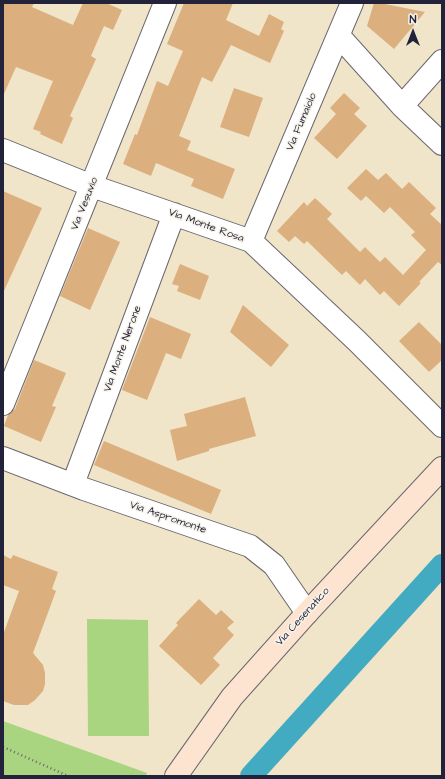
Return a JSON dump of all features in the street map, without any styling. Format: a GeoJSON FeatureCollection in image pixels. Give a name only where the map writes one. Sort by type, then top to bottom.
{"type":"FeatureCollection","features":[{"type":"Feature","properties":{"kind":"main road","name":"Via Cesenatico"},"geometry":{"type":"LineString","coordinates":[[176,776],[232,697],[307,613],[442,468]]}},
{"type":"Feature","properties":{"kind":"street","name":"Via Vesuvio"},"geometry":{"type":"LineString","coordinates":[[3,404],[166,3]]}},
{"type":"Feature","properties":{"kind":"street","name":"Via Fumaiolo"},"geometry":{"type":"LineString","coordinates":[[250,241],[352,3]]}},
{"type":"Feature","properties":{"kind":"street"},"geometry":{"type":"LineString","coordinates":[[339,36],[402,106],[442,144]]}},
{"type":"Feature","properties":{"kind":"street"},"geometry":{"type":"LineString","coordinates":[[402,106],[442,61]]}},
{"type":"Feature","properties":{"kind":"street","name":"Via Monte Rosa"},"geometry":{"type":"LineString","coordinates":[[3,150],[92,186],[250,241],[357,341],[442,426]]}},
{"type":"Feature","properties":{"kind":"street","name":"Via Monte Nerone"},"geometry":{"type":"LineString","coordinates":[[73,484],[174,214]]}},
{"type":"Feature","properties":{"kind":"street","name":"Via Aspromonte"},"geometry":{"type":"LineString","coordinates":[[3,458],[250,546],[274,565],[307,613]]}},
{"type":"Feature","properties":{"kind":"path"},"geometry":{"type":"LineString","coordinates":[[3,748],[68,776]]}},
{"type":"Feature","properties":{"kind":"green space"},"geometry":{"type":"Polygon","coordinates":[[[87,619],[148,620],[149,736],[88,736],[87,619]]]}},
{"type":"Feature","properties":{"kind":"green space"},"geometry":{"type":"Polygon","coordinates":[[[3,721],[147,773],[146,776],[3,776],[3,721]]]}},
{"type":"Feature","properties":{"kind":"building"},"geometry":{"type":"Polygon","coordinates":[[[3,3],[34,3],[32,7],[73,25],[83,3],[106,3],[122,10],[113,30],[104,26],[91,56],[96,59],[70,116],[73,118],[62,144],[40,134],[41,132],[33,129],[53,81],[16,67],[3,96],[3,3]]]}},
{"type":"Feature","properties":{"kind":"building"},"geometry":{"type":"Polygon","coordinates":[[[184,3],[233,3],[226,20],[259,36],[269,14],[284,22],[281,29],[284,31],[270,63],[231,45],[212,82],[202,77],[179,136],[191,141],[187,150],[235,169],[223,199],[191,186],[194,179],[156,163],[151,176],[123,164],[135,134],[137,135],[157,81],[168,86],[183,51],[167,44],[184,3]]]}},
{"type":"Feature","properties":{"kind":"building"},"geometry":{"type":"Polygon","coordinates":[[[374,3],[425,12],[394,49],[367,26],[374,3]]]}},
{"type":"Feature","properties":{"kind":"building"},"geometry":{"type":"Polygon","coordinates":[[[234,88],[263,98],[249,137],[220,127],[234,88]]]}},
{"type":"Feature","properties":{"kind":"building"},"geometry":{"type":"Polygon","coordinates":[[[344,93],[360,108],[354,114],[367,126],[337,159],[314,138],[336,114],[330,108],[344,93]]]}},
{"type":"Feature","properties":{"kind":"building"},"geometry":{"type":"Polygon","coordinates":[[[366,169],[378,180],[386,173],[402,189],[409,182],[436,208],[430,214],[442,225],[442,265],[438,262],[419,282],[421,283],[399,306],[384,291],[380,295],[365,279],[360,285],[346,271],[342,275],[307,241],[304,244],[295,236],[289,242],[277,231],[304,202],[307,206],[315,198],[332,214],[327,219],[360,252],[365,247],[380,262],[385,257],[403,275],[426,250],[411,235],[415,232],[390,207],[384,213],[366,196],[361,201],[347,188],[366,169]]]}},
{"type":"Feature","properties":{"kind":"building"},"geometry":{"type":"Polygon","coordinates":[[[3,191],[42,208],[3,293],[3,191]]]}},
{"type":"Feature","properties":{"kind":"building"},"geometry":{"type":"Polygon","coordinates":[[[88,228],[120,242],[90,310],[60,296],[88,228]]]}},
{"type":"Feature","properties":{"kind":"building"},"geometry":{"type":"Polygon","coordinates":[[[180,264],[209,276],[200,300],[177,291],[179,286],[172,284],[180,264]]]}},
{"type":"Feature","properties":{"kind":"building"},"geometry":{"type":"Polygon","coordinates":[[[243,305],[289,345],[271,367],[230,332],[243,305]]]}},
{"type":"Feature","properties":{"kind":"building"},"geometry":{"type":"Polygon","coordinates":[[[150,317],[191,334],[181,359],[166,353],[147,400],[122,390],[150,317]]]}},
{"type":"Feature","properties":{"kind":"building"},"geometry":{"type":"Polygon","coordinates":[[[419,322],[442,345],[442,360],[429,372],[399,341],[419,322]]]}},
{"type":"Feature","properties":{"kind":"building"},"geometry":{"type":"Polygon","coordinates":[[[34,360],[66,373],[52,406],[56,407],[41,442],[4,426],[8,415],[15,409],[34,360]]]}},
{"type":"Feature","properties":{"kind":"building"},"geometry":{"type":"Polygon","coordinates":[[[245,397],[256,436],[209,449],[209,451],[177,461],[170,430],[187,426],[184,414],[245,397]]]}},
{"type":"Feature","properties":{"kind":"building"},"geometry":{"type":"Polygon","coordinates":[[[104,441],[221,490],[211,514],[94,465],[104,441]]]}},
{"type":"Feature","properties":{"kind":"building"},"geometry":{"type":"Polygon","coordinates":[[[3,555],[11,559],[13,555],[58,572],[52,589],[56,591],[33,653],[43,665],[45,684],[43,691],[28,705],[14,705],[3,701],[3,635],[19,591],[3,585],[3,555]]]}},
{"type":"Feature","properties":{"kind":"building"},"geometry":{"type":"Polygon","coordinates":[[[199,599],[216,615],[221,610],[234,622],[227,628],[234,635],[213,658],[220,665],[201,685],[159,646],[178,625],[176,623],[199,599]]]}},
{"type":"Feature","properties":{"kind":"waterway"},"geometry":{"type":"LineString","coordinates":[[251,776],[442,565]]}}]}
